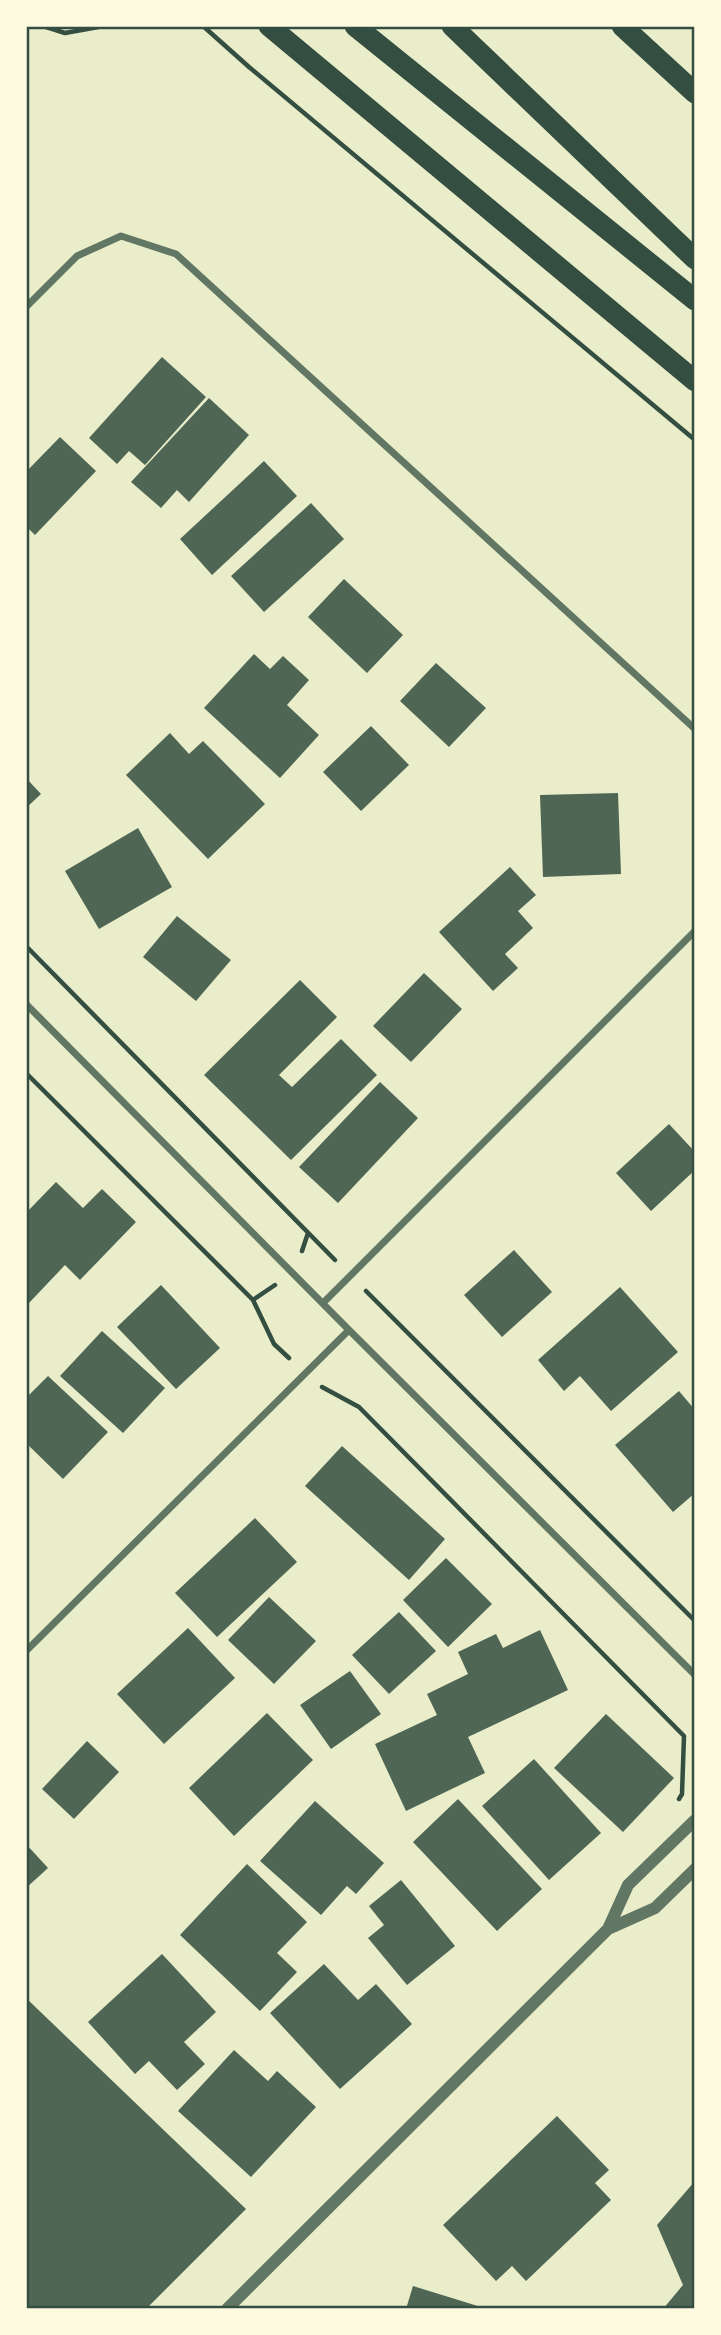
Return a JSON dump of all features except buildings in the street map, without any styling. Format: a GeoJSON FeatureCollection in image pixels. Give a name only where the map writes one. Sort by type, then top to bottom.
{"type":"FeatureCollection","features":[{"type":"Feature","properties":{"kind":"highway"},"geometry":{"type":"LineString","coordinates":[[268,26],[695,381]]}},
{"type":"Feature","properties":{"kind":"highway"},"geometry":{"type":"LineString","coordinates":[[355,26],[695,300]]}},
{"type":"Feature","properties":{"kind":"highway"},"geometry":{"type":"LineString","coordinates":[[452,26],[695,259]]}},
{"type":"Feature","properties":{"kind":"highway"},"geometry":{"type":"LineString","coordinates":[[622,26],[695,93]]}},
{"type":"Feature","properties":{"kind":"street"},"geometry":{"type":"LineString","coordinates":[[26,307],[77,256],[121,236],[176,254],[695,729]]}},
{"type":"Feature","properties":{"kind":"street"},"geometry":{"type":"LineString","coordinates":[[323,1303],[695,931]]}},
{"type":"Feature","properties":{"kind":"street"},"geometry":{"type":"LineString","coordinates":[[26,1004],[289,1271],[695,1675]]}},
{"type":"Feature","properties":{"kind":"street"},"geometry":{"type":"LineString","coordinates":[[26,1651],[349,1330]]}},
{"type":"Feature","properties":{"kind":"street"},"geometry":{"type":"LineString","coordinates":[[227,2309],[608,1929],[628,1885],[695,1820]]}},
{"type":"Feature","properties":{"kind":"street"},"geometry":{"type":"LineString","coordinates":[[608,1929],[655,1908],[695,1869]]}},
{"type":"Feature","properties":{"kind":"path"},"geometry":{"type":"LineString","coordinates":[[43,26],[65,33],[104,26]]}},
{"type":"Feature","properties":{"kind":"path"},"geometry":{"type":"LineString","coordinates":[[203,26],[695,440]]}},
{"type":"Feature","properties":{"kind":"path"},"geometry":{"type":"LineString","coordinates":[[26,1073],[253,1300],[274,1344],[316,1384],[359,1408],[684,1736],[682,1794],[675,1804]]}},
{"type":"Feature","properties":{"kind":"path"},"geometry":{"type":"LineString","coordinates":[[253,1300],[272,1288],[289,1271],[304,1248],[308,1232]]}}]}
